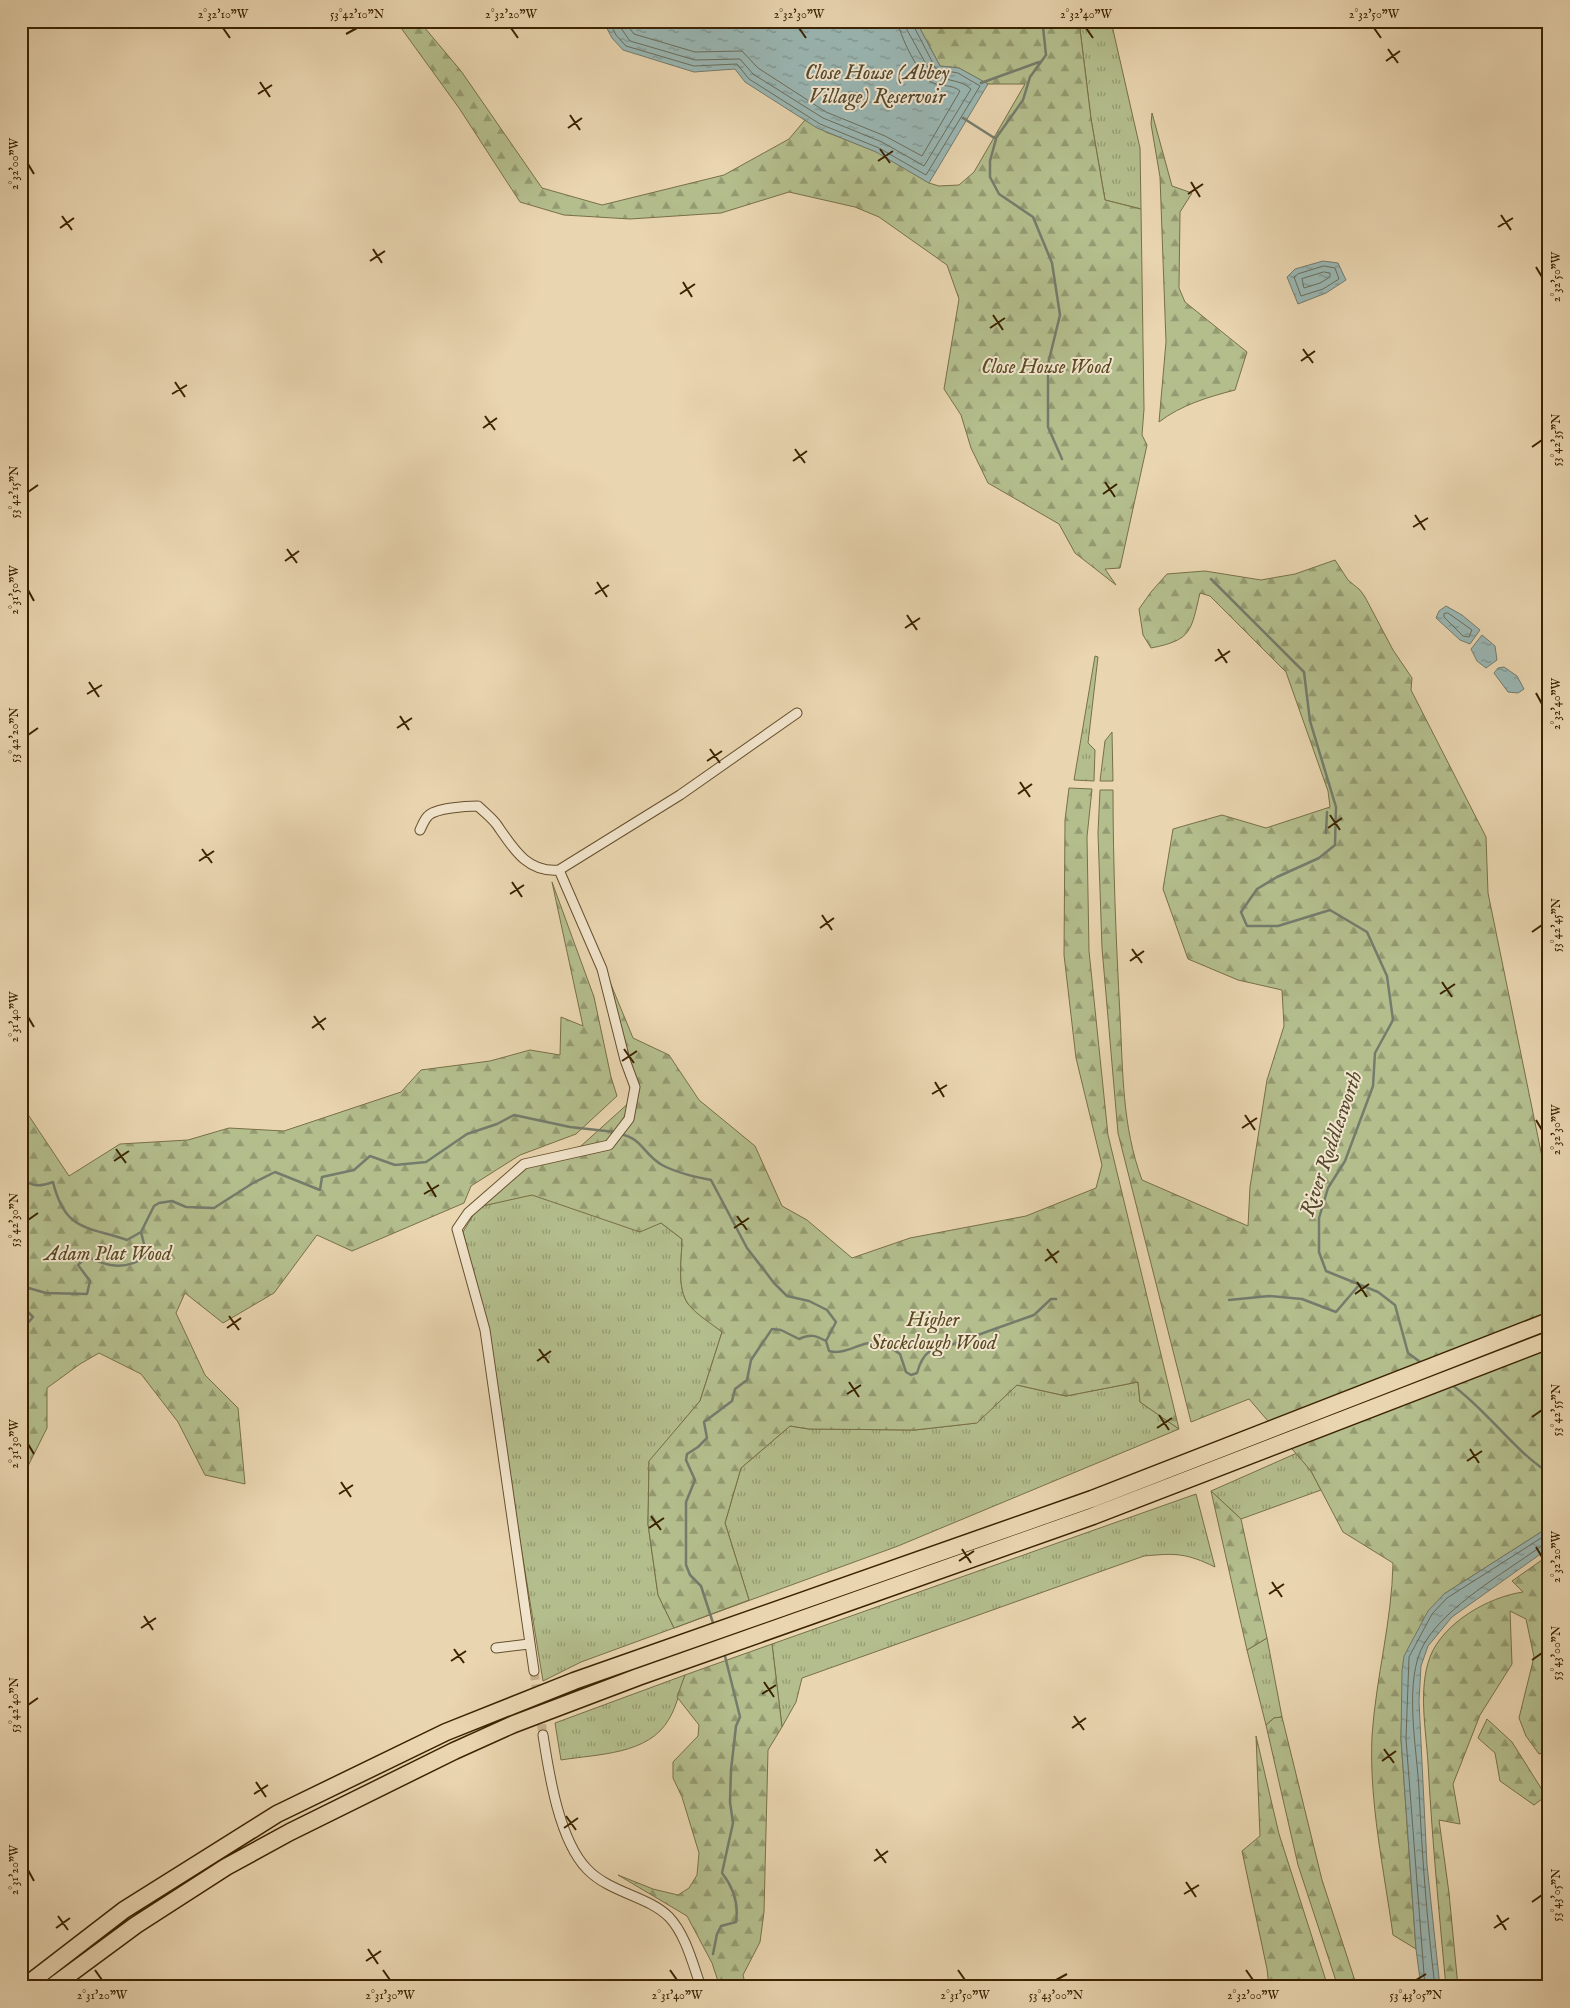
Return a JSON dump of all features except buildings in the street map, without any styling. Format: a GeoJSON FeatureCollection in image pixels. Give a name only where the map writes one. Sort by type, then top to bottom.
{"type":"FeatureCollection","features":[{"type":"Feature","properties":{"kind":"highway"},"geometry":{"type":"LineString","coordinates":[[24,1987],[124,1910],[277,1814],[446,1732],[574,1681],[625,1665],[1092,1499],[1549,1321]]}},
{"type":"Feature","properties":{"kind":"highway"},"geometry":{"type":"LineString","coordinates":[[52,1987],[144,1920],[226,1867],[290,1832],[471,1743],[514,1724],[638,1677],[1093,1516],[1276,1447],[1549,1340]]}},
{"type":"Feature","properties":{"kind":"street"},"geometry":{"type":"LineString","coordinates":[[420,830],[428,816],[432,813],[463,806],[478,806],[496,823],[521,860],[538,869],[559,870],[680,795],[797,713]]}},
{"type":"Feature","properties":{"kind":"street"},"geometry":{"type":"LineString","coordinates":[[534,1671],[485,1330],[457,1229],[468,1213],[524,1164],[610,1145],[629,1119],[635,1087],[625,1060],[602,969],[559,870]]}},
{"type":"Feature","properties":{"kind":"street"},"geometry":{"type":"LineString","coordinates":[[496,1648],[529,1644]]}},
{"type":"Feature","properties":{"kind":"street"},"geometry":{"type":"LineString","coordinates":[[543,1735],[549,1777],[555,1800],[578,1857],[600,1880],[660,1910],[669,1918],[688,1952],[701,1987]]}},
{"type":"Feature","properties":{"kind":"green space","name":"Close House Wood"},"geometry":{"type":"Polygon","coordinates":[[[396,21],[419,21],[461,71],[542,188],[602,205],[724,175],[789,139],[805,120],[826,132],[877,152],[929,183],[939,186],[959,185],[974,172],[1025,84],[988,84],[959,68],[940,66],[916,21],[1079,21],[1091,119],[1105,200],[1141,209],[1144,409],[1142,435],[1147,445],[1120,568],[1105,569],[1116,585],[1075,553],[1059,524],[988,483],[971,448],[961,415],[944,389],[959,299],[947,265],[879,217],[855,207],[789,192],[721,213],[630,219],[564,215],[520,202],[459,108],[396,21]]]}},
{"type":"Feature","properties":{"kind":"green space"},"geometry":{"type":"Polygon","coordinates":[[[1079,21],[1111,21],[1140,148],[1141,209],[1105,200],[1091,119],[1079,21]]]}},
{"type":"Feature","properties":{"kind":"green space"},"geometry":{"type":"Polygon","coordinates":[[[1152,113],[1172,186],[1192,193],[1180,212],[1179,288],[1185,302],[1247,352],[1235,390],[1186,406],[1159,422],[1166,342],[1160,177],[1151,124],[1152,113]]]}},
{"type":"Feature","properties":{"kind":"green space"},"geometry":{"type":"Polygon","coordinates":[[[1335,560],[1348,580],[1365,597],[1393,650],[1412,678],[1411,690],[1486,837],[1488,893],[1549,1191],[1549,1527],[1444,1594],[1402,1705],[1401,1739],[1416,1949],[1393,1935],[1378,1836],[1373,1786],[1372,1736],[1390,1606],[1393,1563],[1343,1532],[1311,1471],[1249,1399],[1191,1422],[1118,1133],[1102,948],[1098,833],[1100,790],[1113,790],[1115,902],[1123,1078],[1127,1119],[1135,1160],[1142,1180],[1248,1226],[1250,1187],[1267,1080],[1284,1026],[1282,990],[1238,980],[1188,959],[1163,889],[1173,829],[1222,815],[1266,828],[1330,807],[1328,791],[1286,672],[1210,596],[1200,593],[1188,632],[1175,641],[1151,648],[1143,635],[1139,609],[1167,574],[1205,571],[1261,580],[1295,574],[1335,560]]]}},
{"type":"Feature","properties":{"kind":"green space"},"geometry":{"type":"Polygon","coordinates":[[[1095,656],[1098,657],[1088,743],[1095,750],[1094,781],[1074,780],[1095,656]]]}},
{"type":"Feature","properties":{"kind":"green space"},"geometry":{"type":"Polygon","coordinates":[[[1112,732],[1113,781],[1100,781],[1105,741],[1112,732]]]}},
{"type":"Feature","properties":{"kind":"green space","name":"Higher Stockclough Wood"},"geometry":{"type":"Polygon","coordinates":[[[1069,788],[1092,789],[1087,837],[1089,951],[1108,1135],[1179,1429],[1140,1402],[1138,1382],[1066,1396],[1017,1385],[977,1423],[915,1430],[809,1429],[790,1426],[741,1468],[725,1523],[749,1600],[674,1628],[658,1595],[648,1524],[649,1461],[700,1401],[722,1332],[696,1312],[685,1298],[681,1282],[682,1239],[661,1223],[640,1232],[532,1195],[478,1207],[527,1167],[581,1146],[632,1100],[633,1077],[571,887],[633,1038],[669,1055],[699,1100],[755,1146],[782,1206],[807,1220],[852,1258],[910,1238],[1026,1216],[1096,1188],[1102,1165],[1076,1058],[1064,955],[1065,820],[1069,788]]]}},
{"type":"Feature","properties":{"kind":"green space","name":"Adam Plat Wood"},"geometry":{"type":"Polygon","coordinates":[[[552,882],[594,997],[611,1077],[617,1096],[576,1134],[520,1155],[471,1186],[464,1203],[352,1251],[317,1235],[274,1293],[223,1323],[185,1293],[176,1313],[205,1375],[238,1408],[245,1484],[205,1475],[178,1422],[141,1374],[99,1353],[47,1388],[47,1428],[21,1480],[21,1104],[69,1176],[120,1144],[188,1140],[229,1128],[284,1131],[401,1092],[421,1070],[490,1061],[530,1050],[560,1055],[561,1017],[583,1026],[552,882]]]}},
{"type":"Feature","properties":{"kind":"green space"},"geometry":{"type":"Polygon","coordinates":[[[532,1194],[586,1211],[661,1223],[682,1239],[681,1282],[685,1298],[693,1309],[722,1332],[700,1401],[649,1462],[648,1524],[658,1595],[674,1628],[581,1662],[543,1681],[481,1303],[463,1232],[478,1207],[532,1194]]]}},
{"type":"Feature","properties":{"kind":"green space"},"geometry":{"type":"Polygon","coordinates":[[[1138,1382],[1140,1402],[1179,1429],[898,1546],[678,1626],[749,1600],[725,1523],[741,1468],[790,1426],[809,1429],[915,1430],[976,1423],[1017,1385],[1066,1396],[1138,1382]]]}},
{"type":"Feature","properties":{"kind":"green space"},"geometry":{"type":"Polygon","coordinates":[[[1297,1453],[1311,1471],[1321,1490],[1241,1519],[1211,1491],[1297,1453]]]}},
{"type":"Feature","properties":{"kind":"green space"},"geometry":{"type":"Polygon","coordinates":[[[1211,1491],[1241,1519],[1267,1638],[1247,1650],[1211,1491]]]}},
{"type":"Feature","properties":{"kind":"green space"},"geometry":{"type":"Polygon","coordinates":[[[1196,1494],[1215,1567],[1181,1555],[1144,1556],[802,1678],[796,1702],[782,1727],[772,1644],[1196,1494]]]}},
{"type":"Feature","properties":{"kind":"green space"},"geometry":{"type":"Polygon","coordinates":[[[1549,1555],[1549,1750],[1539,1754],[1526,1736],[1519,1718],[1534,1657],[1526,1619],[1510,1611],[1512,1664],[1480,1715],[1453,1784],[1460,1824],[1439,1820],[1449,1893],[1458,1987],[1446,1987],[1425,1723],[1424,1682],[1426,1669],[1436,1645],[1445,1633],[1468,1614],[1482,1606],[1496,1599],[1523,1592],[1512,1581],[1549,1555]]]}},
{"type":"Feature","properties":{"kind":"green space"},"geometry":{"type":"Polygon","coordinates":[[[1267,1638],[1282,1717],[1274,1718],[1266,1725],[1247,1650],[1267,1638]]]}},
{"type":"Feature","properties":{"kind":"green space"},"geometry":{"type":"Polygon","coordinates":[[[772,1644],[782,1727],[768,1750],[764,1912],[760,1942],[743,1975],[746,1987],[720,1987],[712,1963],[687,1916],[618,1875],[653,1889],[678,1895],[689,1888],[697,1875],[699,1853],[682,1797],[673,1778],[673,1762],[698,1736],[699,1725],[677,1697],[685,1675],[772,1644]]]}},
{"type":"Feature","properties":{"kind":"green space"},"geometry":{"type":"Polygon","coordinates":[[[685,1675],[672,1714],[660,1731],[649,1740],[621,1751],[561,1760],[555,1723],[685,1675]]]}},
{"type":"Feature","properties":{"kind":"green space"},"geometry":{"type":"Polygon","coordinates":[[[1282,1717],[1322,1880],[1357,1987],[1338,1987],[1298,1865],[1266,1725],[1274,1718],[1282,1717]]]}},
{"type":"Feature","properties":{"kind":"green space"},"geometry":{"type":"Polygon","coordinates":[[[1487,1719],[1512,1742],[1546,1796],[1534,1805],[1500,1781],[1495,1753],[1478,1738],[1487,1719]]]}},
{"type":"Feature","properties":{"kind":"green space"},"geometry":{"type":"Polygon","coordinates":[[[1256,1736],[1279,1834],[1328,1987],[1269,1987],[1267,1969],[1242,1851],[1260,1836],[1256,1736]]]}},
{"type":"Feature","properties":{"kind":"water","name":"Close House (Abbey Village) Reservoir"},"geometry":{"type":"Polygon","coordinates":[[[603,21],[916,21],[940,66],[959,68],[988,84],[929,183],[876,152],[817,128],[745,82],[735,69],[694,72],[623,50],[612,38],[603,21]]]}},
{"type":"Feature","properties":{"kind":"water"},"geometry":{"type":"Polygon","coordinates":[[[1323,261],[1338,263],[1346,280],[1326,293],[1298,304],[1287,277],[1295,269],[1323,261]]]}},
{"type":"Feature","properties":{"kind":"water"},"geometry":{"type":"Polygon","coordinates":[[[1446,606],[1462,615],[1480,630],[1470,644],[1460,640],[1436,618],[1439,611],[1446,606]]]}},
{"type":"Feature","properties":{"kind":"water"},"geometry":{"type":"Polygon","coordinates":[[[1482,635],[1495,646],[1497,660],[1486,668],[1477,661],[1471,649],[1482,635]]]}},
{"type":"Feature","properties":{"kind":"water"},"geometry":{"type":"Polygon","coordinates":[[[1504,667],[1517,676],[1524,689],[1518,693],[1508,692],[1494,673],[1498,668],[1504,667]]]}},
{"type":"Feature","properties":{"kind":"water"},"geometry":{"type":"Polygon","coordinates":[[[1549,1527],[1549,1548],[1452,1617],[1428,1646],[1421,1666],[1419,1701],[1427,1865],[1440,1987],[1421,1987],[1416,1949],[1401,1739],[1404,1656],[1428,1611],[1444,1594],[1549,1527]]]}},
{"type":"Feature","properties":{"kind":"waterway"},"geometry":{"type":"LineString","coordinates":[[996,138],[1023,100],[1030,77],[1046,55],[1043,27],[1047,21]]}},
{"type":"Feature","properties":{"kind":"waterway"},"geometry":{"type":"LineString","coordinates":[[981,83],[1039,62]]}},
{"type":"Feature","properties":{"kind":"waterway","name":"River Roddlesworth"},"geometry":{"type":"LineString","coordinates":[[963,118],[996,139],[990,161],[990,177],[999,194],[1033,217],[1052,263],[1060,315],[1048,364],[1048,427],[1062,459]]}},
{"type":"Feature","properties":{"kind":"waterway","name":"River Roddlesworth"},"geometry":{"type":"LineString","coordinates":[[1211,579],[1304,672],[1310,721],[1336,807],[1335,845],[1319,858],[1277,877],[1257,889],[1241,912],[1247,926],[1278,926],[1330,910],[1367,932],[1387,976],[1393,1020],[1375,1053],[1373,1086],[1345,1161],[1328,1188],[1319,1218],[1319,1252],[1326,1271],[1378,1292],[1395,1305],[1408,1353],[1423,1364]]}},
{"type":"Feature","properties":{"kind":"waterway"},"geometry":{"type":"LineString","coordinates":[[1326,833],[1327,812]]}},
{"type":"Feature","properties":{"kind":"waterway"},"geometry":{"type":"LineString","coordinates":[[141,1232],[154,1206],[159,1203],[172,1201],[186,1207],[214,1208],[253,1183],[275,1172],[320,1190],[322,1177],[354,1170],[370,1156],[395,1165],[426,1162],[467,1134],[497,1124],[514,1115],[570,1127],[615,1132]]}},
{"type":"Feature","properties":{"kind":"waterway"},"geometry":{"type":"LineString","coordinates":[[620,1134],[633,1139],[662,1165],[692,1176],[711,1180],[747,1248],[774,1283],[787,1296],[809,1301],[827,1310],[836,1322],[826,1341]]}},
{"type":"Feature","properties":{"kind":"waterway"},"geometry":{"type":"LineString","coordinates":[[21,1178],[36,1185],[53,1182],[64,1210],[79,1224],[127,1240],[141,1232]]}},
{"type":"Feature","properties":{"kind":"waterway"},"geometry":{"type":"LineString","coordinates":[[21,1295],[25,1287],[46,1293],[87,1294],[90,1281],[78,1265],[87,1256],[102,1263],[117,1266],[140,1261],[147,1256],[141,1232]]}},
{"type":"Feature","properties":{"kind":"waterway"},"geometry":{"type":"LineString","coordinates":[[1229,1300],[1269,1296],[1302,1299],[1336,1312],[1359,1285]]}},
{"type":"Feature","properties":{"kind":"waterway"},"geometry":{"type":"LineString","coordinates":[[714,1626],[701,1586],[690,1575],[686,1565],[686,1502],[695,1480],[686,1460],[687,1454],[707,1438],[704,1422],[732,1401],[735,1389],[747,1380],[751,1360],[772,1329],[781,1330],[799,1339],[807,1336],[819,1337],[826,1341],[829,1351],[835,1352],[866,1344],[882,1344],[900,1354],[906,1372],[911,1375],[917,1373],[921,1361],[933,1349],[965,1341],[1034,1315],[1051,1299],[1056,1299]]}},
{"type":"Feature","properties":{"kind":"waterway"},"geometry":{"type":"LineString","coordinates":[[21,1305],[33,1317],[21,1331]]}},
{"type":"Feature","properties":{"kind":"waterway","name":"River Roddlesworth"},"geometry":{"type":"LineString","coordinates":[[1452,1385],[1477,1406],[1523,1453],[1549,1473]]}},
{"type":"Feature","properties":{"kind":"waterway"},"geometry":{"type":"LineString","coordinates":[[713,1954],[717,1934],[721,1926],[736,1922],[737,1915],[734,1896],[722,1873],[733,1823],[730,1802],[731,1770],[736,1726],[740,1717],[724,1652]]}},
{"type":"Feature","properties":{"kind":"tunnel"},"geometry":{"type":"LineString","coordinates":[[534,1671],[543,1735]]}}]}
